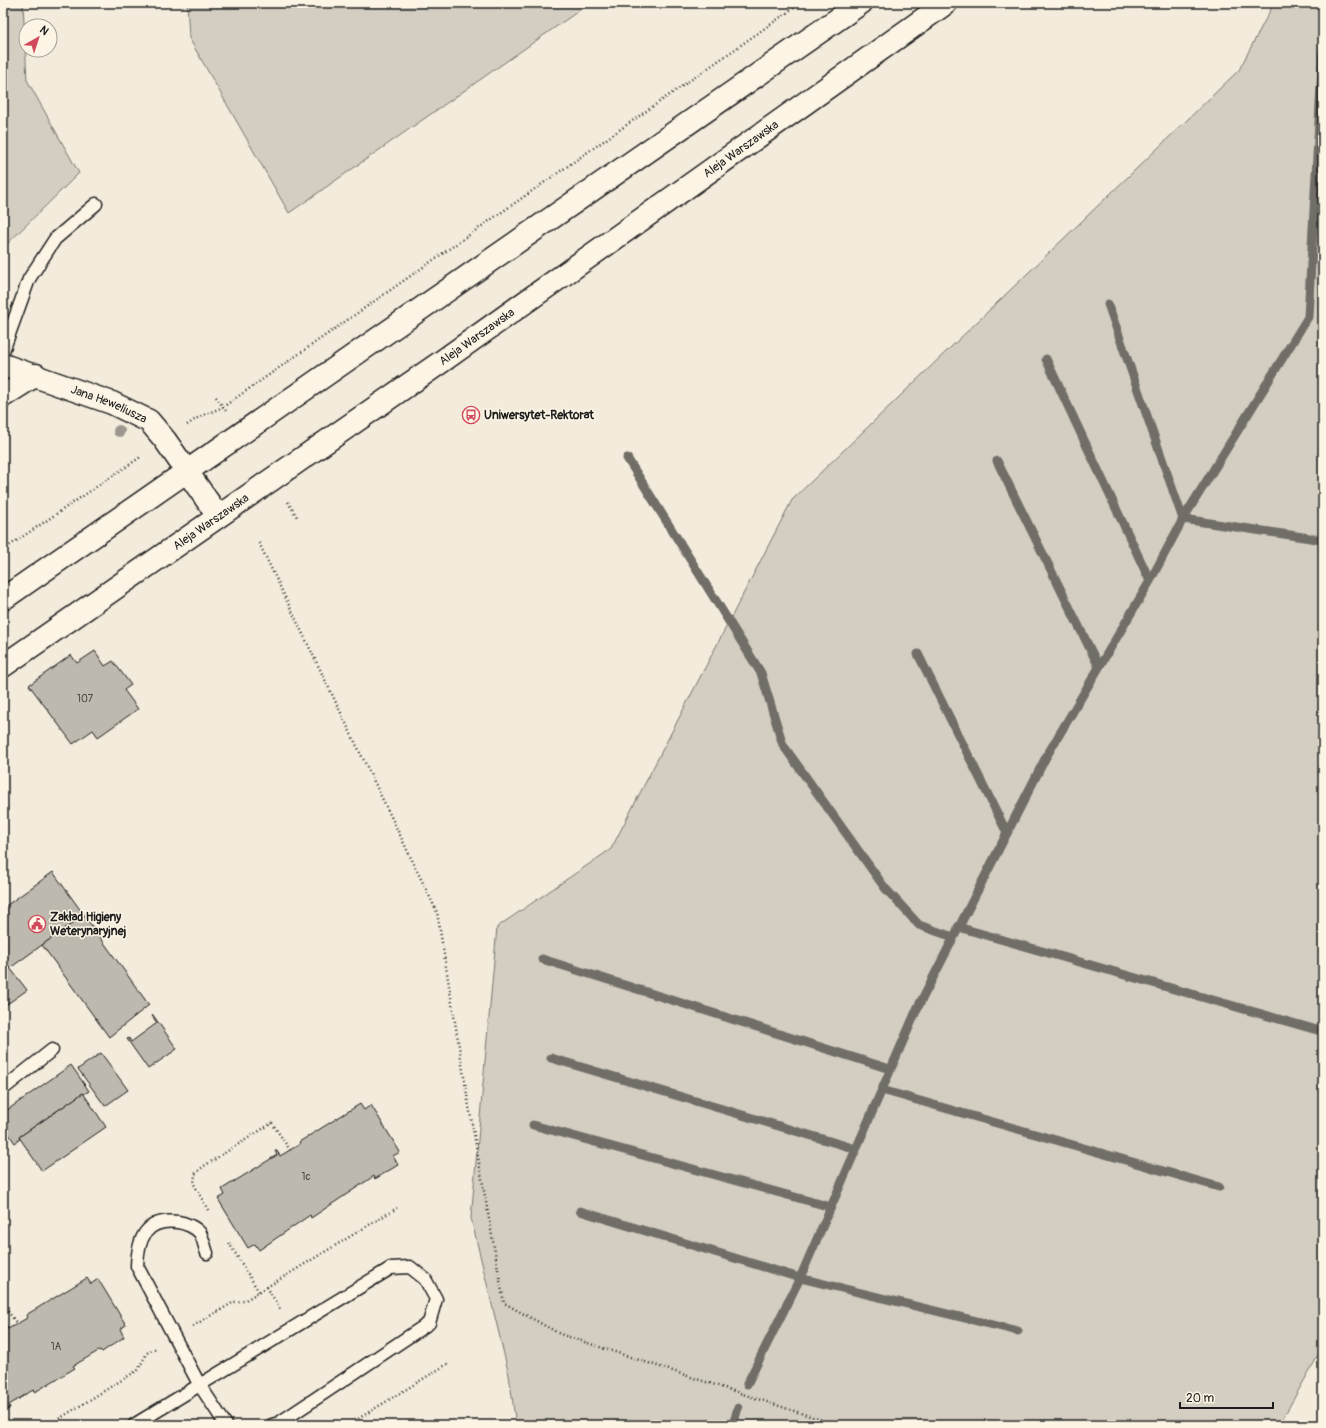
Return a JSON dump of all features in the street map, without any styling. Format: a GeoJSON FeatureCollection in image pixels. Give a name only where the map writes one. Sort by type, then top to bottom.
{"type":"FeatureCollection","features":[{"type":"Feature","properties":{"kind":"main road"},"geometry":{"type":"LineString","coordinates":[[3,599],[861,3]]}},
{"type":"Feature","properties":{"kind":"main road","name":"Aleja Warszawska"},"geometry":{"type":"LineString","coordinates":[[3,666],[441,362],[946,3]]}},
{"type":"Feature","properties":{"kind":"main road","name":"Jana Heweliusza"},"geometry":{"type":"LineString","coordinates":[[3,365],[36,375],[112,403],[149,421],[188,471],[218,516]]}},
{"type":"Feature","properties":{"kind":"main road"},"geometry":{"type":"LineString","coordinates":[[3,396],[36,375]]}},
{"type":"Feature","properties":{"kind":"lane"},"geometry":{"type":"LineString","coordinates":[[3,351],[29,279],[55,239],[96,204]]}},
{"type":"Feature","properties":{"kind":"lane"},"geometry":{"type":"LineString","coordinates":[[3,1089],[52,1050]]}},
{"type":"Feature","properties":{"kind":"lane"},"geometry":{"type":"LineString","coordinates":[[207,1253],[200,1233],[186,1223],[168,1221],[153,1224],[143,1234],[138,1250],[137,1266],[199,1384],[226,1425]]}},
{"type":"Feature","properties":{"kind":"lane"},"geometry":{"type":"LineString","coordinates":[[134,1425],[391,1268],[410,1267],[425,1279],[436,1299],[429,1323],[279,1423],[272,1425]]}},
{"type":"Feature","properties":{"kind":"path"},"geometry":{"type":"LineString","coordinates":[[199,417],[223,407],[801,3]]}},
{"type":"Feature","properties":{"kind":"path"},"geometry":{"type":"LineString","coordinates":[[216,397],[226,411]]}},
{"type":"Feature","properties":{"kind":"path"},"geometry":{"type":"LineString","coordinates":[[3,550],[137,460]]}},
{"type":"Feature","properties":{"kind":"path"},"geometry":{"type":"LineString","coordinates":[[286,500],[297,517]]}},
{"type":"Feature","properties":{"kind":"path"},"geometry":{"type":"LineString","coordinates":[[259,543],[437,912],[468,1101],[504,1303],[560,1334],[838,1425]]}},
{"type":"Feature","properties":{"kind":"path"},"geometry":{"type":"LineString","coordinates":[[209,1211],[194,1184],[195,1174],[204,1166],[272,1123],[290,1150]]}},
{"type":"Feature","properties":{"kind":"path"},"geometry":{"type":"LineString","coordinates":[[49,1425],[138,1370],[147,1353],[234,1302],[244,1301],[397,1208]]}},
{"type":"Feature","properties":{"kind":"path"},"geometry":{"type":"LineString","coordinates":[[226,1238],[259,1292]]}},
{"type":"Feature","properties":{"kind":"path"},"geometry":{"type":"LineString","coordinates":[[3,1307],[4,1306],[17,1324]]}},
{"type":"Feature","properties":{"kind":"path"},"geometry":{"type":"LineString","coordinates":[[348,1425],[449,1363]]}},
{"type":"Feature","properties":{"kind":"shaded area"},"geometry":{"type":"Polygon","coordinates":[[[3,3],[23,3],[24,18],[18,18],[18,58],[26,58],[27,80],[79,173],[3,248],[3,3]]]}},
{"type":"Feature","properties":{"kind":"shaded area"},"geometry":{"type":"Polygon","coordinates":[[[187,3],[590,3],[289,213],[189,38],[187,3]]]}},
{"type":"Feature","properties":{"kind":"shaded area"},"geometry":{"type":"Polygon","coordinates":[[[1274,3],[1323,3],[1323,1347],[1279,1425],[516,1425],[509,1375],[471,1218],[497,927],[611,849],[792,500],[1239,70],[1274,3]]]}},
{"type":"Feature","properties":{"kind":"building"},"geometry":{"type":"Polygon","coordinates":[[[95,651],[105,666],[113,661],[131,685],[124,690],[138,709],[98,737],[93,730],[73,744],[29,685],[71,655],[77,663],[95,651]]]}},
{"type":"Feature","properties":{"kind":"building","name":"Zakład Higieny Weterynaryjnej"},"geometry":{"type":"Polygon","coordinates":[[[53,872],[84,915],[3,973],[3,908],[53,872]]]}},
{"type":"Feature","properties":{"kind":"building"},"geometry":{"type":"Polygon","coordinates":[[[84,915],[149,1005],[109,1037],[42,945],[84,915]]]}},
{"type":"Feature","properties":{"kind":"building"},"geometry":{"type":"Polygon","coordinates":[[[10,968],[27,990],[3,1007],[3,973],[10,968]]]}},
{"type":"Feature","properties":{"kind":"building"},"geometry":{"type":"Polygon","coordinates":[[[153,1015],[177,1049],[148,1069],[127,1039],[129,1038],[131,1042],[157,1023],[152,1016],[153,1015]]]}},
{"type":"Feature","properties":{"kind":"building"},"geometry":{"type":"Polygon","coordinates":[[[101,1053],[128,1090],[105,1106],[78,1069],[101,1053]]]}},
{"type":"Feature","properties":{"kind":"building"},"geometry":{"type":"Polygon","coordinates":[[[71,1065],[89,1091],[84,1094],[83,1093],[19,1137],[20,1139],[15,1143],[3,1126],[3,1113],[71,1065]]]}},
{"type":"Feature","properties":{"kind":"building"},"geometry":{"type":"Polygon","coordinates":[[[83,1093],[106,1127],[42,1171],[19,1137],[83,1093]]]}},
{"type":"Feature","properties":{"kind":"building"},"geometry":{"type":"Polygon","coordinates":[[[360,1104],[364,1110],[371,1105],[400,1152],[393,1156],[398,1165],[375,1179],[374,1176],[311,1218],[310,1215],[259,1250],[255,1244],[248,1248],[218,1199],[225,1195],[222,1189],[277,1155],[275,1151],[277,1151],[280,1156],[300,1144],[299,1142],[360,1104]]]}},
{"type":"Feature","properties":{"kind":"building"},"geometry":{"type":"Polygon","coordinates":[[[87,1278],[91,1284],[98,1279],[126,1325],[120,1329],[124,1337],[102,1352],[100,1350],[73,1366],[75,1368],[35,1392],[33,1390],[9,1405],[10,1408],[3,1412],[3,1324],[5,1323],[8,1329],[27,1318],[26,1315],[87,1278]]]}},
{"type":"Feature","properties":{"kind":"waterway"},"geometry":{"type":"LineString","coordinates":[[747,1384],[800,1278],[917,1009],[1046,757],[1150,581],[1183,519],[1308,317],[1323,51]]}},
{"type":"Feature","properties":{"kind":"waterway"},"geometry":{"type":"LineString","coordinates":[[1108,304],[1183,519],[1323,540]]}},
{"type":"Feature","properties":{"kind":"waterway"},"geometry":{"type":"LineString","coordinates":[[1046,359],[1150,581]]}},
{"type":"Feature","properties":{"kind":"waterway"},"geometry":{"type":"LineString","coordinates":[[627,458],[761,673],[783,745],[885,888],[919,925],[953,937]]}},
{"type":"Feature","properties":{"kind":"waterway"},"geometry":{"type":"LineString","coordinates":[[997,461],[1099,667]]}},
{"type":"Feature","properties":{"kind":"waterway"},"geometry":{"type":"LineString","coordinates":[[918,654],[1007,833]]}},
{"type":"Feature","properties":{"kind":"waterway"},"geometry":{"type":"LineString","coordinates":[[958,927],[1317,1030]]}},
{"type":"Feature","properties":{"kind":"waterway"},"geometry":{"type":"LineString","coordinates":[[542,959],[890,1069]]}},
{"type":"Feature","properties":{"kind":"waterway"},"geometry":{"type":"LineString","coordinates":[[551,1058],[856,1149]]}},
{"type":"Feature","properties":{"kind":"waterway"},"geometry":{"type":"LineString","coordinates":[[882,1090],[1219,1187]]}},
{"type":"Feature","properties":{"kind":"waterway"},"geometry":{"type":"LineString","coordinates":[[533,1125],[831,1207]]}},
{"type":"Feature","properties":{"kind":"waterway"},"geometry":{"type":"LineString","coordinates":[[580,1211],[800,1278],[1018,1331]]}},
{"type":"Feature","properties":{"kind":"waterway"},"geometry":{"type":"LineString","coordinates":[[733,1425],[738,1408]]}},
{"type":"Feature","properties":{"kind":"place","name":"Uniwersytet-Rektorat"},"geometry":{"type":"Point","coordinates":[471,415]}},
{"type":"Feature","properties":{"kind":"place","name":"Zakład Higieny Weterynaryjnej"},"geometry":{"type":"Point","coordinates":[37,924]}}]}
